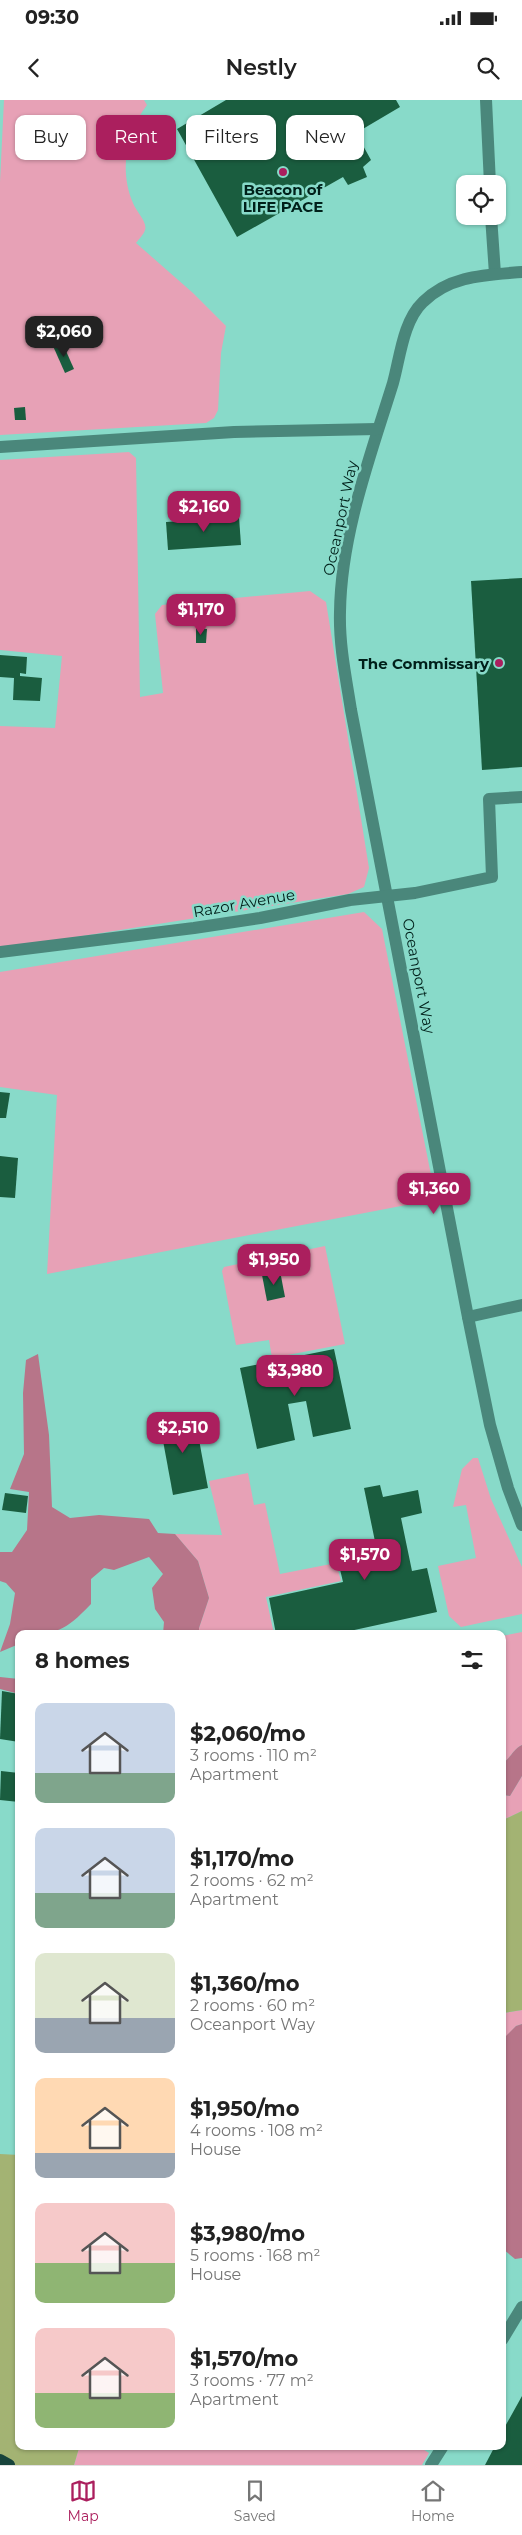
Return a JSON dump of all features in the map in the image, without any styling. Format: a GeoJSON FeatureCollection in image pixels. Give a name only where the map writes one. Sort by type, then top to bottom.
{"type":"FeatureCollection","features":[{"type":"Feature","properties":{"kind":"main road"},"geometry":{"type":"LineString","coordinates":[[0,2460],[9,2465]]}},
{"type":"Feature","properties":{"kind":"street"},"geometry":{"type":"LineString","coordinates":[[486,100],[490,175]]}},
{"type":"Feature","properties":{"kind":"street"},"geometry":{"type":"LineString","coordinates":[[492,225],[495,274]]}},
{"type":"Feature","properties":{"kind":"street","name":"Oceanport Way"},"geometry":{"type":"LineString","coordinates":[[522,272],[462,279],[446,285],[422,302],[407,332],[377,429],[350,533],[340,612],[342,658],[468,1317],[490,1425],[508,1488],[522,1525]]}},
{"type":"Feature","properties":{"kind":"street"},"geometry":{"type":"LineString","coordinates":[[0,447],[234,432],[377,429]]}},
{"type":"Feature","properties":{"kind":"street","name":"Razor Avenue"},"geometry":{"type":"LineString","coordinates":[[0,952],[203,927],[386,894],[415,893],[492,877],[489,799],[522,797]]}},
{"type":"Feature","properties":{"kind":"street"},"geometry":{"type":"LineString","coordinates":[[468,1317],[522,1306]]}},
{"type":"Feature","properties":{"kind":"street"},"geometry":{"type":"LineString","coordinates":[[506,2333],[522,2307]]}},
{"type":"Feature","properties":{"kind":"street"},"geometry":{"type":"LineString","coordinates":[[431,2465],[440,2450]]}},
{"type":"Feature","properties":{"kind":"shaded area"},"geometry":{"type":"Polygon","coordinates":[[[4,100],[144,100],[147,105],[141,115],[96,115],[96,160],[126,160],[126,178],[129,191],[134,206],[145,223],[144,233],[136,243],[193,293],[226,326],[221,353],[218,410],[214,418],[206,423],[0,435],[0,182],[4,100]]]}},
{"type":"Feature","properties":{"kind":"shaded area"},"geometry":{"type":"Polygon","coordinates":[[[129,452],[136,458],[140,697],[163,693],[155,614],[162,605],[310,591],[326,602],[369,868],[364,887],[348,894],[0,949],[0,726],[55,728],[62,656],[0,650],[0,460],[129,452]]]}},
{"type":"Feature","properties":{"kind":"shaded area"},"geometry":{"type":"Polygon","coordinates":[[[364,912],[382,929],[434,1190],[427,1201],[47,1274],[57,1095],[0,1087],[0,972],[364,912]]]}},
{"type":"Feature","properties":{"kind":"shaded area"},"geometry":{"type":"Polygon","coordinates":[[[325,1246],[345,1344],[272,1358],[269,1340],[236,1345],[222,1271],[224,1267],[325,1246]]]}},
{"type":"Feature","properties":{"kind":"shaded area"},"geometry":{"type":"Polygon","coordinates":[[[38,1354],[49,1435],[52,1507],[70,1518],[99,1515],[149,1519],[158,1533],[175,1534],[198,1561],[209,1598],[199,1630],[163,1630],[164,1622],[155,1609],[152,1588],[163,1574],[149,1557],[114,1570],[104,1568],[91,1579],[91,1604],[67,1626],[60,1630],[15,1630],[15,1646],[0,1652],[10,1624],[15,1593],[6,1583],[0,1581],[0,1552],[12,1552],[27,1530],[29,1492],[10,1489],[24,1454],[23,1393],[26,1360],[38,1354]]]}},
{"type":"Feature","properties":{"kind":"shaded area"},"geometry":{"type":"Polygon","coordinates":[[[473,1458],[478,1458],[491,1499],[522,1567],[522,1614],[461,1627],[449,1616],[438,1566],[476,1558],[466,1505],[453,1507],[462,1469],[473,1458]]]}},
{"type":"Feature","properties":{"kind":"shaded area"},"geometry":{"type":"Polygon","coordinates":[[[248,1473],[254,1505],[265,1503],[280,1574],[336,1563],[341,1581],[266,1597],[273,1630],[199,1630],[209,1598],[198,1561],[175,1534],[222,1535],[209,1481],[248,1473]]]}},
{"type":"Feature","properties":{"kind":"shaded area"},"geometry":{"type":"Polygon","coordinates":[[[522,1632],[522,1745],[506,1761],[506,1635],[522,1632]]]}},
{"type":"Feature","properties":{"kind":"shaded area"},"geometry":{"type":"Polygon","coordinates":[[[0,1677],[15,1679],[15,1693],[0,1689],[0,1677]]]}},
{"type":"Feature","properties":{"kind":"shaded area"},"geometry":{"type":"Polygon","coordinates":[[[522,1745],[522,1776],[510,1796],[506,1795],[506,1761],[522,1745]]]}},
{"type":"Feature","properties":{"kind":"shaded area"},"geometry":{"type":"Polygon","coordinates":[[[522,1776],[522,1811],[506,1819],[506,1796],[510,1796],[522,1776]]]}},
{"type":"Feature","properties":{"kind":"shaded area"},"geometry":{"type":"Polygon","coordinates":[[[522,1811],[522,2010],[506,2013],[506,1819],[522,1811]]]}},
{"type":"Feature","properties":{"kind":"shaded area"},"geometry":{"type":"Polygon","coordinates":[[[522,2010],[522,2024],[516,2026],[506,2037],[506,2013],[522,2010]]]}},
{"type":"Feature","properties":{"kind":"shaded area"},"geometry":{"type":"Polygon","coordinates":[[[522,2024],[522,2258],[515,2259],[506,2252],[506,2036],[516,2026],[522,2024]]]}},
{"type":"Feature","properties":{"kind":"shaded area"},"geometry":{"type":"Polygon","coordinates":[[[0,2154],[15,2155],[15,2450],[78,2450],[74,2465],[0,2465],[0,2154]]]}},
{"type":"Feature","properties":{"kind":"shaded area"},"geometry":{"type":"Polygon","coordinates":[[[78,2450],[424,2450],[429,2453],[422,2465],[74,2465],[78,2450]]]}},
{"type":"Feature","properties":{"kind":"building"},"geometry":{"type":"Polygon","coordinates":[[[226,100],[396,100],[400,107],[364,128],[364,115],[286,115],[286,160],[364,160],[364,147],[371,160],[363,167],[367,177],[348,185],[343,177],[237,237],[194,160],[276,160],[276,115],[201,115],[226,100]]]}},
{"type":"Feature","properties":{"kind":"building"},"geometry":{"type":"Polygon","coordinates":[[[186,124],[186,145],[177,129],[186,124]]]}},
{"type":"Feature","properties":{"kind":"building"},"geometry":{"type":"Polygon","coordinates":[[[62,342],[74,369],[65,373],[53,346],[62,342]]]}},
{"type":"Feature","properties":{"kind":"building"},"geometry":{"type":"Polygon","coordinates":[[[25,407],[26,420],[15,420],[14,408],[25,407]]]}},
{"type":"Feature","properties":{"kind":"building"},"geometry":{"type":"Polygon","coordinates":[[[239,517],[241,545],[168,550],[166,522],[239,517]]]}},
{"type":"Feature","properties":{"kind":"building","name":"The Commissary"},"geometry":{"type":"Polygon","coordinates":[[[522,578],[522,767],[482,770],[471,581],[522,578]]]}},
{"type":"Feature","properties":{"kind":"building"},"geometry":{"type":"Polygon","coordinates":[[[196,628],[207,629],[206,643],[196,643],[196,628]]]}},
{"type":"Feature","properties":{"kind":"building"},"geometry":{"type":"Polygon","coordinates":[[[0,655],[27,657],[26,674],[20,673],[20,676],[42,678],[40,701],[13,700],[14,678],[0,677],[0,655]]]}},
{"type":"Feature","properties":{"kind":"building"},"geometry":{"type":"Polygon","coordinates":[[[0,1092],[10,1093],[6,1118],[0,1118],[0,1092]]]}},
{"type":"Feature","properties":{"kind":"building"},"geometry":{"type":"Polygon","coordinates":[[[0,1156],[18,1158],[15,1198],[0,1197],[0,1156]]]}},
{"type":"Feature","properties":{"kind":"building"},"geometry":{"type":"Polygon","coordinates":[[[280,1271],[285,1297],[267,1301],[262,1275],[280,1271]]]}},
{"type":"Feature","properties":{"kind":"building"},"geometry":{"type":"Polygon","coordinates":[[[334,1349],[351,1429],[313,1437],[306,1401],[288,1404],[295,1440],[257,1449],[240,1368],[334,1349]]]}},
{"type":"Feature","properties":{"kind":"building"},"geometry":{"type":"Polygon","coordinates":[[[194,1413],[208,1488],[173,1495],[159,1419],[194,1413]]]}},
{"type":"Feature","properties":{"kind":"building"},"geometry":{"type":"Polygon","coordinates":[[[380,1485],[383,1497],[418,1490],[422,1513],[401,1518],[412,1571],[427,1568],[437,1612],[354,1630],[275,1630],[269,1598],[343,1582],[339,1565],[378,1556],[364,1488],[380,1485]]]}},
{"type":"Feature","properties":{"kind":"building"},"geometry":{"type":"Polygon","coordinates":[[[5,1493],[28,1496],[26,1513],[2,1510],[5,1493]]]}},
{"type":"Feature","properties":{"kind":"building"},"geometry":{"type":"Polygon","coordinates":[[[2,1691],[15,1693],[15,1741],[0,1739],[2,1691]]]}},
{"type":"Feature","properties":{"kind":"building"},"geometry":{"type":"Polygon","coordinates":[[[1,1771],[15,1773],[15,1802],[0,1800],[1,1771]]]}},
{"type":"Feature","properties":{"kind":"building"},"geometry":{"type":"Polygon","coordinates":[[[522,2396],[522,2465],[485,2465],[493,2450],[506,2450],[506,2425],[522,2396]]]}},
{"type":"Feature","properties":{"kind":"place","name":"Beacon of LIFE PACE"},"geometry":{"type":"Point","coordinates":[283,172]}},
{"type":"Feature","properties":{"kind":"place","name":"The Commissary"},"geometry":{"type":"Point","coordinates":[499,663]}}]}
